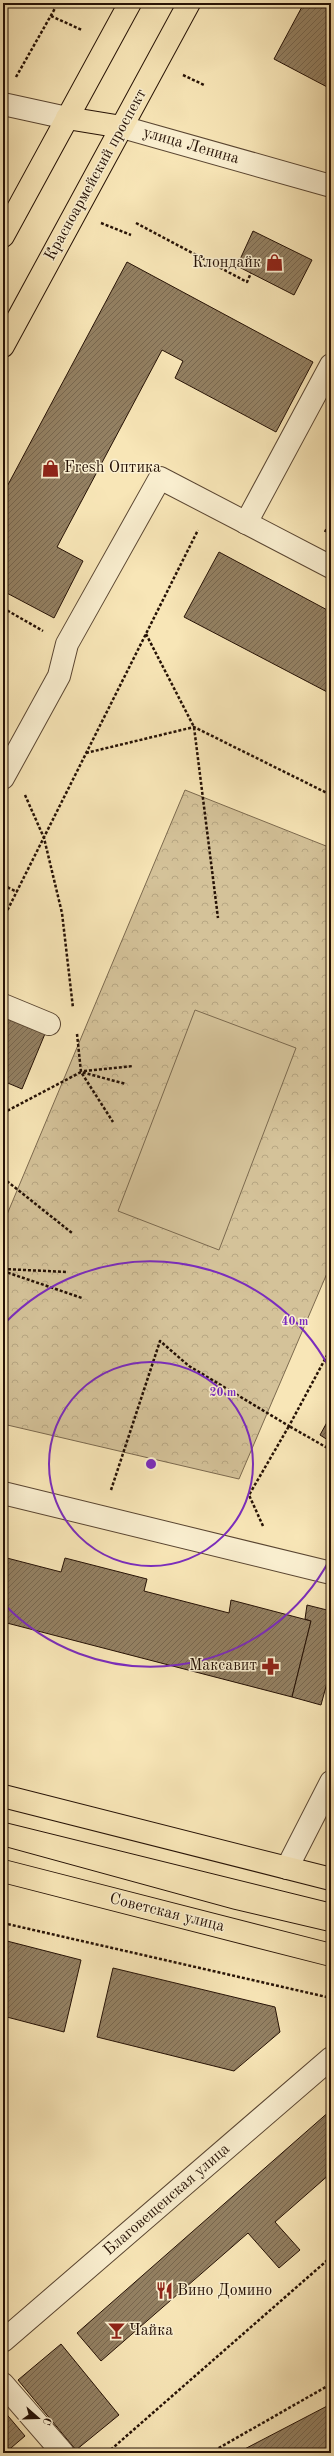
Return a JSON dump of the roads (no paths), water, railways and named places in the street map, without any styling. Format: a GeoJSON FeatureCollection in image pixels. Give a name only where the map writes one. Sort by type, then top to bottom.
{"type":"FeatureCollection","features":[{"type":"Feature","properties":{"kind":"main road"},"geometry":{"type":"LineString","coordinates":[[3,236],[130,3]]}},
{"type":"Feature","properties":{"kind":"main road","name":"Красноармейский проспект"},"geometry":{"type":"LineString","coordinates":[[3,346],[188,3]]}},
{"type":"Feature","properties":{"kind":"main road","name":"улица Ленина"},"geometry":{"type":"LineString","coordinates":[[67,118],[122,127]]}},
{"type":"Feature","properties":{"kind":"main road"},"geometry":{"type":"LineString","coordinates":[[3,1796],[331,1879]]}},
{"type":"Feature","properties":{"kind":"main road","name":"Советская улица"},"geometry":{"type":"LineString","coordinates":[[3,1871],[331,1955]]}},
{"type":"Feature","properties":{"kind":"street","name":"улица Ленина"},"geometry":{"type":"LineString","coordinates":[[3,104],[67,118]]}},
{"type":"Feature","properties":{"kind":"street","name":"улица Ленина"},"geometry":{"type":"LineString","coordinates":[[122,127],[329,181]]}},
{"type":"Feature","properties":{"kind":"street"},"geometry":{"type":"LineString","coordinates":[[246,523],[331,365]]}},
{"type":"Feature","properties":{"kind":"street"},"geometry":{"type":"LineString","coordinates":[[7,771],[59,676],[68,644],[160,478],[331,567]]}},
{"type":"Feature","properties":{"kind":"street"},"geometry":{"type":"LineString","coordinates":[[3,1006],[49,1024]]}},
{"type":"Feature","properties":{"kind":"street"},"geometry":{"type":"LineString","coordinates":[[3,1493],[331,1574]]}},
{"type":"Feature","properties":{"kind":"street"},"geometry":{"type":"LineString","coordinates":[[287,1868],[331,1782]]}},
{"type":"Feature","properties":{"kind":"street","name":"Благовещенская улица"},"geometry":{"type":"LineString","coordinates":[[3,2341],[331,2058]]}},
{"type":"Feature","properties":{"kind":"street"},"geometry":{"type":"LineString","coordinates":[[3,2384],[63,2453]]}},
{"type":"Feature","properties":{"kind":"tram line"},"geometry":{"type":"LineString","coordinates":[[3,1822],[331,1903]]}},
{"type":"Feature","properties":{"kind":"tram line"},"geometry":{"type":"LineString","coordinates":[[3,1846],[233,1909],[331,1932]]}},
{"type":"Feature","properties":{"kind":"place","name":"Клондайк"},"geometry":{"type":"Point","coordinates":[274,263]}},
{"type":"Feature","properties":{"kind":"place","name":"Fresh Оптика"},"geometry":{"type":"Point","coordinates":[51,468]}},
{"type":"Feature","properties":{"kind":"place","name":"Максавит"},"geometry":{"type":"Point","coordinates":[270,1666]}},
{"type":"Feature","properties":{"kind":"place","name":"Вино Домино"},"geometry":{"type":"Point","coordinates":[164,2291]}},
{"type":"Feature","properties":{"kind":"place","name":"Чайка"},"geometry":{"type":"Point","coordinates":[116,2331]}}]}
